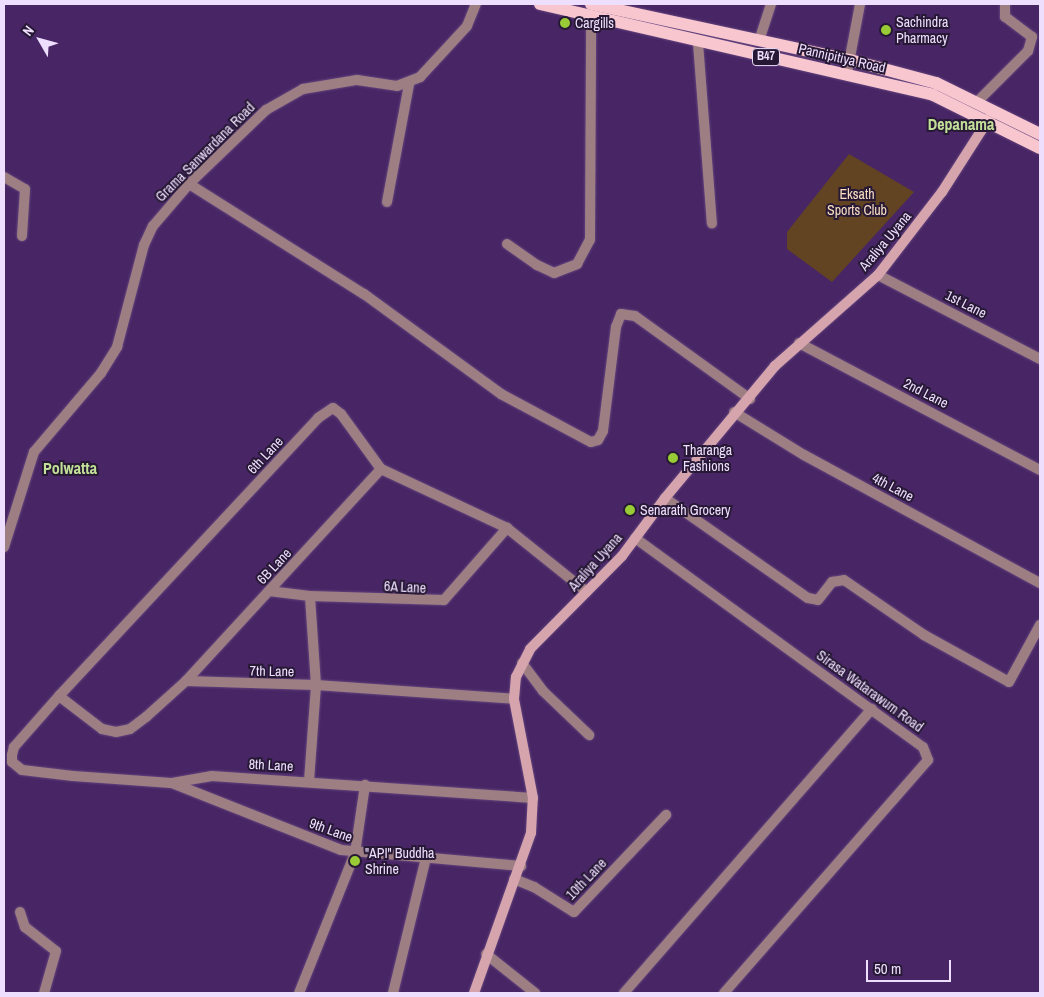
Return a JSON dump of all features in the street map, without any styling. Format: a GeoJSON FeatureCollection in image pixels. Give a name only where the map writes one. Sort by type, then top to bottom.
{"type":"FeatureCollection","features":[{"type":"Feature","properties":{"kind":"main road","name":"Pannipitiya Road"},"geometry":{"type":"LineString","coordinates":[[540,4],[591,10],[627,8],[759,41],[850,60],[936,84],[978,101],[991,115],[1040,148]]}},
{"type":"Feature","properties":{"kind":"main road","name":"Pannipitiya Road"},"geometry":{"type":"LineString","coordinates":[[591,10],[698,43],[847,73],[933,95],[1040,134]]}},
{"type":"Feature","properties":{"kind":"street"},"geometry":{"type":"LineString","coordinates":[[387,202],[410,84],[420,77],[467,26],[476,4]]}},
{"type":"Feature","properties":{"kind":"street"},"geometry":{"type":"LineString","coordinates":[[759,41],[771,4]]}},
{"type":"Feature","properties":{"kind":"street"},"geometry":{"type":"LineString","coordinates":[[847,73],[860,4]]}},
{"type":"Feature","properties":{"kind":"street"},"geometry":{"type":"LineString","coordinates":[[978,101],[1028,51],[1032,37],[1005,17],[1005,4]]}},
{"type":"Feature","properties":{"kind":"street"},"geometry":{"type":"LineString","coordinates":[[507,244],[537,265],[554,273],[577,264],[590,240],[591,10]]}},
{"type":"Feature","properties":{"kind":"street"},"geometry":{"type":"LineString","coordinates":[[698,43],[712,223]]}},
{"type":"Feature","properties":{"kind":"street","name":"Grama Sanwardana Road"},"geometry":{"type":"LineString","coordinates":[[4,547],[34,452],[101,373],[117,347],[144,246],[153,226],[189,184],[266,110],[303,89],[357,80],[397,86],[410,84]]}},
{"type":"Feature","properties":{"kind":"street","name":"Araliya Uyana"},"geometry":{"type":"LineString","coordinates":[[474,993],[476,982],[531,833],[533,798],[514,699],[516,678],[530,649],[622,556],[734,412],[750,399],[775,366],[799,342],[878,275],[942,192],[991,115]]}},
{"type":"Feature","properties":{"kind":"street"},"geometry":{"type":"LineString","coordinates":[[4,178],[25,189],[22,236]]}},
{"type":"Feature","properties":{"kind":"street"},"geometry":{"type":"LineString","coordinates":[[189,184],[364,294],[501,394],[591,442],[598,440],[603,431],[616,327],[621,314],[635,316],[750,399]]}},
{"type":"Feature","properties":{"kind":"street","name":"1st Lane"},"geometry":{"type":"LineString","coordinates":[[878,275],[1040,359]]}},
{"type":"Feature","properties":{"kind":"street","name":"2nd Lane"},"geometry":{"type":"LineString","coordinates":[[799,342],[1040,470]]}},
{"type":"Feature","properties":{"kind":"street","name":"6th Lane"},"geometry":{"type":"LineString","coordinates":[[12,762],[14,747],[326,411],[338,410],[381,469],[506,528],[587,592]]}},
{"type":"Feature","properties":{"kind":"street","name":"4th Lane"},"geometry":{"type":"LineString","coordinates":[[734,412],[804,455],[1040,583]]}},
{"type":"Feature","properties":{"kind":"street","name":"6B Lane"},"geometry":{"type":"LineString","coordinates":[[186,681],[381,469]]}},
{"type":"Feature","properties":{"kind":"street"},"geometry":{"type":"LineString","coordinates":[[666,498],[808,598],[818,600],[832,582],[844,580],[924,635],[1009,682],[1040,625]]}},
{"type":"Feature","properties":{"kind":"street","name":"6A Lane"},"geometry":{"type":"LineString","coordinates":[[269,591],[310,596],[444,600],[506,528]]}},
{"type":"Feature","properties":{"kind":"street","name":"Sirasa Watarawum Road"},"geometry":{"type":"LineString","coordinates":[[635,538],[923,747],[928,760],[724,993]]}},
{"type":"Feature","properties":{"kind":"street"},"geometry":{"type":"LineString","coordinates":[[309,781],[316,685],[310,596]]}},
{"type":"Feature","properties":{"kind":"street"},"geometry":{"type":"LineString","coordinates":[[522,664],[543,691],[588,734]]}},
{"type":"Feature","properties":{"kind":"street"},"geometry":{"type":"LineString","coordinates":[[60,696],[102,729],[116,732],[130,729],[186,681]]}},
{"type":"Feature","properties":{"kind":"street","name":"7th Lane"},"geometry":{"type":"LineString","coordinates":[[186,681],[316,685],[514,699]]}},
{"type":"Feature","properties":{"kind":"street"},"geometry":{"type":"LineString","coordinates":[[624,993],[872,709]]}},
{"type":"Feature","properties":{"kind":"street","name":"8th Lane"},"geometry":{"type":"LineString","coordinates":[[12,762],[22,770],[171,783],[212,776],[309,781],[533,798]]}},
{"type":"Feature","properties":{"kind":"street","name":"9th Lane"},"geometry":{"type":"LineString","coordinates":[[171,783],[355,853],[520,866]]}},
{"type":"Feature","properties":{"kind":"street"},"geometry":{"type":"LineString","coordinates":[[299,993],[355,853],[365,786]]}},
{"type":"Feature","properties":{"kind":"street","name":"10th Lane"},"geometry":{"type":"LineString","coordinates":[[514,879],[534,887],[574,912],[666,815]]}},
{"type":"Feature","properties":{"kind":"street"},"geometry":{"type":"LineString","coordinates":[[393,993],[426,858]]}},
{"type":"Feature","properties":{"kind":"street"},"geometry":{"type":"LineString","coordinates":[[20,912],[26,928],[56,951],[44,993]]}},
{"type":"Feature","properties":{"kind":"street"},"geometry":{"type":"LineString","coordinates":[[486,954],[535,993]]}},
{"type":"Feature","properties":{"kind":"green space","name":"Eksath Sports Club"},"geometry":{"type":"Polygon","coordinates":[[[849,154],[914,192],[832,282],[787,249],[787,232],[849,154]]]}},
{"type":"Feature","properties":{"kind":"place","name":"Cargills"},"geometry":{"type":"Point","coordinates":[565,23]}},
{"type":"Feature","properties":{"kind":"place","name":"Sachindra Pharmacy"},"geometry":{"type":"Point","coordinates":[886,30]}},
{"type":"Feature","properties":{"kind":"place","name":"Tharanga Fashions"},"geometry":{"type":"Point","coordinates":[673,458]}},
{"type":"Feature","properties":{"kind":"place","name":"Senarath Grocery"},"geometry":{"type":"Point","coordinates":[630,510]}},
{"type":"Feature","properties":{"kind":"place","name":"\"API\" Buddha Shrine"},"geometry":{"type":"Point","coordinates":[355,861]}},
{"type":"Feature","properties":{"kind":"district","name":"Depanama"},"geometry":{"type":"Point","coordinates":[961,124]}},
{"type":"Feature","properties":{"kind":"district","name":"Polwatta"},"geometry":{"type":"Point","coordinates":[70,468]}}]}
